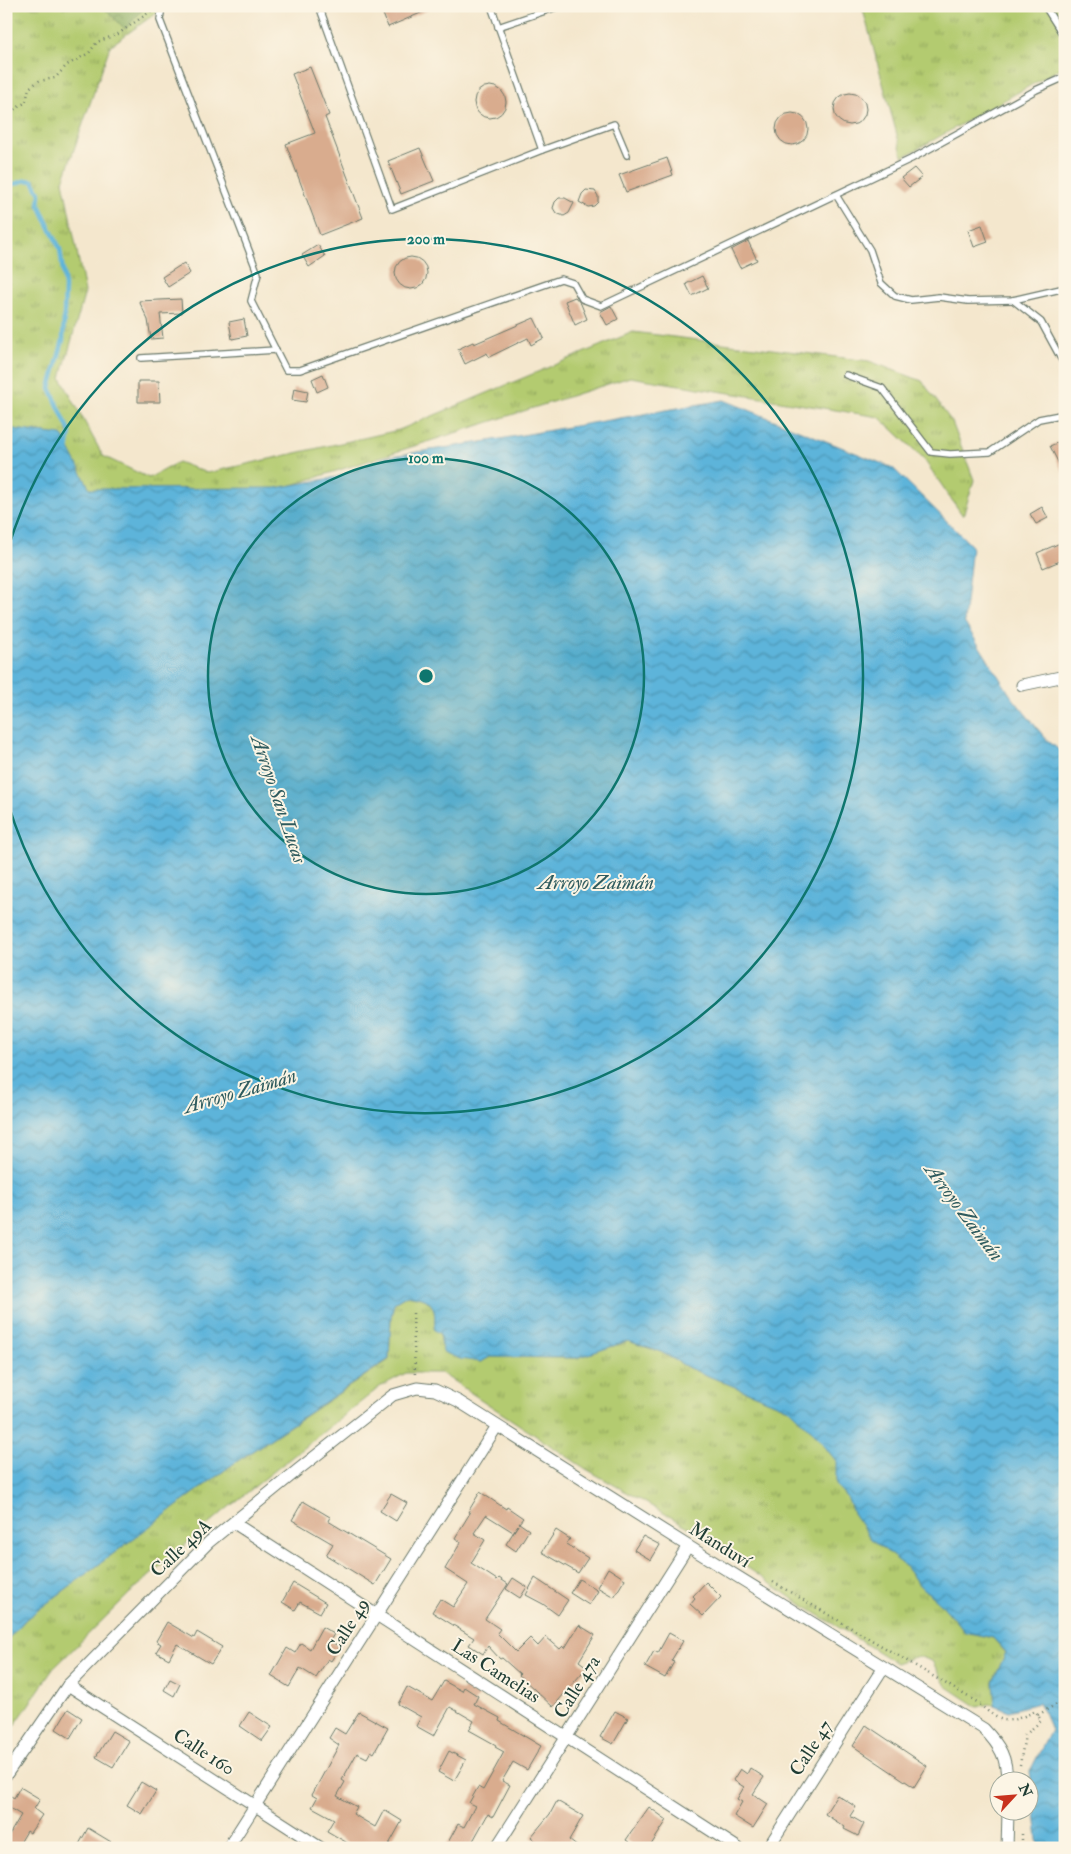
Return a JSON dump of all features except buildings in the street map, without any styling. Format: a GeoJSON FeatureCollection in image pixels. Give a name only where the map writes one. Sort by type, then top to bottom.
{"type":"FeatureCollection","features":[{"type":"Feature","properties":{"kind":"street"},"geometry":{"type":"LineString","coordinates":[[1022,685],[1065,676]]}},
{"type":"Feature","properties":{"kind":"street","name":"Manduví"},"geometry":{"type":"LineString","coordinates":[[416,1383],[458,1401],[883,1668],[984,1729],[998,1744],[1007,1772]]}},
{"type":"Feature","properties":{"kind":"street","name":"Calle 49A"},"geometry":{"type":"LineString","coordinates":[[6,1775],[68,1685],[209,1542],[299,1468],[393,1395],[416,1383]]}},
{"type":"Feature","properties":{"kind":"street","name":"Calle 49"},"geometry":{"type":"LineString","coordinates":[[228,1848],[497,1426]]}},
{"type":"Feature","properties":{"kind":"street","name":"Las Camelias"},"geometry":{"type":"LineString","coordinates":[[234,1523],[738,1848]]}},
{"type":"Feature","properties":{"kind":"street","name":"Calle 47a"},"geometry":{"type":"LineString","coordinates":[[496,1848],[688,1546]]}},
{"type":"Feature","properties":{"kind":"street","name":"Calle 47"},"geometry":{"type":"LineString","coordinates":[[768,1848],[883,1668]]}},
{"type":"Feature","properties":{"kind":"street","name":"Calle 160"},"geometry":{"type":"LineString","coordinates":[[68,1685],[322,1848]]}},
{"type":"Feature","properties":{"kind":"street"},"geometry":{"type":"LineString","coordinates":[[1008,1822],[1008,1848]]}},
{"type":"Feature","properties":{"kind":"lane"},"geometry":{"type":"LineString","coordinates":[[162,6],[160,20],[258,274],[251,301],[286,370],[300,370],[561,279],[572,283],[582,299],[601,306],[911,159],[1036,90],[1065,77]]}},
{"type":"Feature","properties":{"kind":"lane"},"geometry":{"type":"LineString","coordinates":[[319,6],[392,209],[614,124],[627,155]]}},
{"type":"Feature","properties":{"kind":"lane"},"geometry":{"type":"LineString","coordinates":[[490,6],[542,150]]}},
{"type":"Feature","properties":{"kind":"lane"},"geometry":{"type":"LineString","coordinates":[[498,27],[560,6]]}},
{"type":"Feature","properties":{"kind":"lane"},"geometry":{"type":"LineString","coordinates":[[1046,8],[1065,38]]}},
{"type":"Feature","properties":{"kind":"lane"},"geometry":{"type":"LineString","coordinates":[[836,196],[870,250],[881,283],[895,296],[910,300],[939,297],[968,301],[1013,300],[1065,288]]}},
{"type":"Feature","properties":{"kind":"lane"},"geometry":{"type":"LineString","coordinates":[[1013,300],[1041,322],[1065,366]]}},
{"type":"Feature","properties":{"kind":"lane"},"geometry":{"type":"LineString","coordinates":[[141,358],[276,350]]}},
{"type":"Feature","properties":{"kind":"lane"},"geometry":{"type":"LineString","coordinates":[[846,375],[882,388],[930,452],[950,454],[990,452],[1039,419],[1065,414]]}},
{"type":"Feature","properties":{"kind":"path"},"geometry":{"type":"LineString","coordinates":[[6,116],[26,102],[29,88],[39,81],[55,78],[67,65],[89,53],[97,42],[118,34],[148,14],[155,6]]}},
{"type":"Feature","properties":{"kind":"path"},"geometry":{"type":"LineString","coordinates":[[413,1313],[416,1383]]}},
{"type":"Feature","properties":{"kind":"path"},"geometry":{"type":"LineString","coordinates":[[770,1580],[977,1702],[995,1718],[1006,1721],[1020,1718],[1036,1711],[1041,1721],[1026,1735],[1020,1767]]}},
{"type":"Feature","properties":{"kind":"path"},"geometry":{"type":"LineString","coordinates":[[1038,1715],[1065,1699]]}},
{"type":"Feature","properties":{"kind":"green space"},"geometry":{"type":"Polygon","coordinates":[[[6,6],[166,6],[110,46],[63,181],[85,292],[61,378],[103,456],[149,478],[178,462],[207,473],[399,430],[633,332],[869,361],[922,381],[952,422],[974,480],[963,516],[923,458],[879,417],[630,377],[183,520],[89,489],[6,443],[6,6]]]}},
{"type":"Feature","properties":{"kind":"green space"},"geometry":{"type":"Polygon","coordinates":[[[102,6],[146,6],[125,29],[102,6]]]}},
{"type":"Feature","properties":{"kind":"green space"},"geometry":{"type":"Polygon","coordinates":[[[862,6],[1065,6],[1065,66],[903,157],[862,6]]]}},
{"type":"Feature","properties":{"kind":"green space"},"geometry":{"type":"Polygon","coordinates":[[[407,1295],[422,1299],[431,1304],[435,1314],[434,1330],[440,1334],[443,1352],[481,1362],[490,1357],[577,1358],[628,1341],[661,1352],[689,1368],[789,1409],[815,1434],[837,1462],[836,1485],[848,1499],[853,1513],[871,1539],[904,1565],[920,1586],[943,1606],[965,1632],[993,1638],[1006,1653],[993,1682],[995,1705],[988,1704],[978,1707],[946,1686],[932,1661],[918,1656],[896,1663],[793,1599],[690,1528],[586,1469],[441,1373],[406,1373],[381,1386],[224,1511],[130,1593],[53,1669],[6,1738],[6,1641],[26,1619],[233,1464],[389,1360],[391,1317],[394,1303],[407,1295]]]}},
{"type":"Feature","properties":{"kind":"water","name":"Arroyo Zaimán"},"geometry":{"type":"Polygon","coordinates":[[[724,400],[893,468],[972,546],[964,622],[1011,696],[1046,739],[1065,755],[1065,1848],[1039,1848],[1036,1822],[1038,1822],[1038,1772],[1030,1771],[1051,1730],[1044,1712],[1038,1703],[1009,1711],[995,1705],[993,1682],[1006,1652],[993,1638],[965,1632],[943,1606],[920,1586],[904,1565],[871,1539],[853,1513],[848,1499],[836,1485],[836,1461],[815,1434],[789,1409],[689,1368],[661,1352],[628,1341],[577,1358],[490,1357],[481,1362],[460,1359],[443,1352],[440,1334],[434,1330],[435,1314],[431,1304],[422,1299],[407,1295],[394,1303],[391,1317],[389,1359],[233,1464],[26,1619],[6,1641],[6,428],[62,435],[90,489],[276,488],[337,477],[386,457],[724,400]]]}},
{"type":"Feature","properties":{"kind":"waterway","name":"Arroyo San Lucas"},"geometry":{"type":"LineString","coordinates":[[6,187],[26,180],[33,181],[40,194],[39,205],[60,249],[65,287],[63,340],[50,388],[70,432],[67,451]]}}]}
